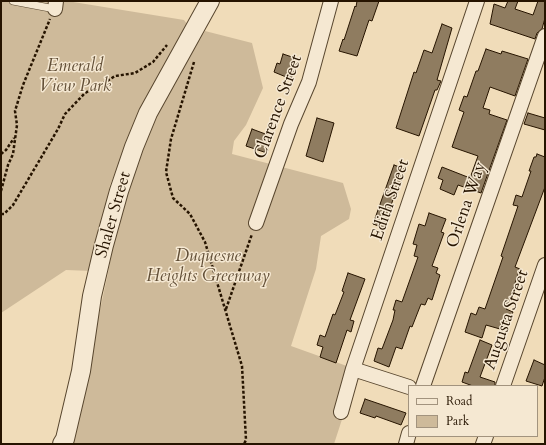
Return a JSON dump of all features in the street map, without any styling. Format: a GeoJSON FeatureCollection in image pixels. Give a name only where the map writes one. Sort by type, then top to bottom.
{"type":"FeatureCollection","features":[{"type":"Feature","properties":{"kind":"street","name":"Shaler Street"},"geometry":{"type":"LineString","coordinates":[[62,444],[65,439],[81,371],[92,296],[119,191],[134,147],[148,113],[210,1]]}},
{"type":"Feature","properties":{"kind":"street","name":"Clarence Street"},"geometry":{"type":"LineString","coordinates":[[256,223],[291,124],[309,82],[331,1]]}},
{"type":"Feature","properties":{"kind":"street","name":"Edith Street"},"geometry":{"type":"LineString","coordinates":[[341,412],[353,369],[477,1]]}},
{"type":"Feature","properties":{"kind":"street","name":"Orlena Way"},"geometry":{"type":"LineString","coordinates":[[423,385],[545,36]]}},
{"type":"Feature","properties":{"kind":"street","name":"Augusta Street"},"geometry":{"type":"LineString","coordinates":[[503,385],[545,265]]}},
{"type":"Feature","properties":{"kind":"street"},"geometry":{"type":"LineString","coordinates":[[353,369],[408,387]]}},
{"type":"Feature","properties":{"kind":"lane"},"geometry":{"type":"LineString","coordinates":[[13,1],[55,5]]}},
{"type":"Feature","properties":{"kind":"path"},"geometry":{"type":"LineString","coordinates":[[1,191],[8,165],[13,154],[17,125],[15,111],[23,85],[55,5]]}},
{"type":"Feature","properties":{"kind":"path"},"geometry":{"type":"LineString","coordinates":[[1,154],[6,150],[15,137]]}},
{"type":"Feature","properties":{"kind":"path"},"geometry":{"type":"LineString","coordinates":[[244,444],[246,440],[242,366],[225,309],[256,223]]}},
{"type":"Feature","properties":{"kind":"green space","name":"Duquesne Heights Greenway"},"geometry":{"type":"Polygon","coordinates":[[[1,1],[67,1],[184,20],[187,24],[144,102],[110,185],[92,271],[66,270],[1,313],[1,1]]]}},
{"type":"Feature","properties":{"kind":"green space","name":"Duquesne Heights Greenway"},"geometry":{"type":"Polygon","coordinates":[[[205,31],[252,43],[263,88],[246,125],[234,141],[232,154],[343,183],[351,209],[349,219],[321,236],[316,269],[291,346],[358,370],[334,444],[71,444],[116,231],[148,130],[196,43],[197,44],[205,31]]]}},
{"type":"Feature","properties":{"kind":"building"},"geometry":{"type":"Polygon","coordinates":[[[357,1],[379,1],[372,21],[369,20],[357,56],[339,51],[357,1]]]}},
{"type":"Feature","properties":{"kind":"building"},"geometry":{"type":"Polygon","coordinates":[[[508,1],[518,1],[515,9],[533,15],[538,1],[545,1],[545,18],[542,29],[537,33],[535,39],[490,24],[494,4],[505,8],[508,1]]]}},
{"type":"Feature","properties":{"kind":"building"},"geometry":{"type":"Polygon","coordinates":[[[442,24],[452,28],[437,80],[441,81],[437,90],[435,90],[419,136],[396,128],[414,72],[416,73],[424,50],[432,53],[442,24]]]}},
{"type":"Feature","properties":{"kind":"building"},"geometry":{"type":"Polygon","coordinates":[[[486,49],[501,54],[502,51],[528,59],[515,96],[490,87],[483,108],[490,110],[489,114],[507,120],[481,193],[458,185],[454,195],[440,189],[443,180],[438,178],[442,167],[470,178],[478,156],[452,147],[464,112],[459,110],[464,96],[467,97],[476,71],[478,71],[486,49]]]}},
{"type":"Feature","properties":{"kind":"building"},"geometry":{"type":"Polygon","coordinates":[[[283,54],[298,59],[291,79],[274,72],[277,63],[280,64],[283,54]]]}},
{"type":"Feature","properties":{"kind":"building"},"geometry":{"type":"Polygon","coordinates":[[[528,113],[545,118],[545,130],[524,124],[528,113]]]}},
{"type":"Feature","properties":{"kind":"building"},"geometry":{"type":"Polygon","coordinates":[[[317,118],[334,123],[323,162],[306,156],[317,118]]]}},
{"type":"Feature","properties":{"kind":"building"},"geometry":{"type":"Polygon","coordinates":[[[252,129],[268,135],[266,143],[270,144],[267,153],[246,146],[252,129]]]}},
{"type":"Feature","properties":{"kind":"building"},"geometry":{"type":"Polygon","coordinates":[[[537,154],[545,157],[545,187],[515,267],[520,269],[506,309],[513,312],[508,324],[502,322],[500,329],[486,325],[482,338],[465,332],[471,313],[476,315],[479,307],[485,309],[503,257],[501,256],[518,206],[513,205],[516,195],[522,197],[531,171],[529,171],[534,157],[536,157],[537,154]]]}},
{"type":"Feature","properties":{"kind":"building"},"geometry":{"type":"Polygon","coordinates":[[[394,165],[405,169],[397,194],[395,193],[384,228],[373,224],[394,165]]]}},
{"type":"Feature","properties":{"kind":"building"},"geometry":{"type":"Polygon","coordinates":[[[429,213],[446,219],[441,232],[444,233],[432,266],[438,268],[436,273],[440,275],[432,300],[428,298],[425,305],[421,304],[412,327],[410,326],[402,349],[396,347],[389,367],[374,361],[378,348],[382,349],[393,320],[395,310],[393,310],[396,300],[402,302],[418,257],[414,256],[417,245],[413,244],[419,224],[425,226],[429,213]]]}},
{"type":"Feature","properties":{"kind":"building"},"geometry":{"type":"Polygon","coordinates":[[[348,273],[365,279],[350,320],[354,321],[351,332],[347,330],[336,363],[320,357],[323,347],[317,345],[320,335],[325,337],[333,314],[335,315],[344,292],[342,291],[348,273]]]}},
{"type":"Feature","properties":{"kind":"building"},"geometry":{"type":"Polygon","coordinates":[[[480,340],[492,345],[480,377],[495,382],[495,385],[470,385],[462,382],[465,372],[468,373],[480,340]]]}},
{"type":"Feature","properties":{"kind":"building"},"geometry":{"type":"Polygon","coordinates":[[[534,360],[545,365],[545,377],[542,386],[526,381],[534,360]]]}},
{"type":"Feature","properties":{"kind":"building"},"geometry":{"type":"Polygon","coordinates":[[[365,399],[406,413],[401,425],[376,416],[375,418],[360,413],[365,399]]]}},
{"type":"Feature","properties":{"kind":"park label","name":"Emerald View Park"},"geometry":{"type":"Point","coordinates":[75,77]}}]}
